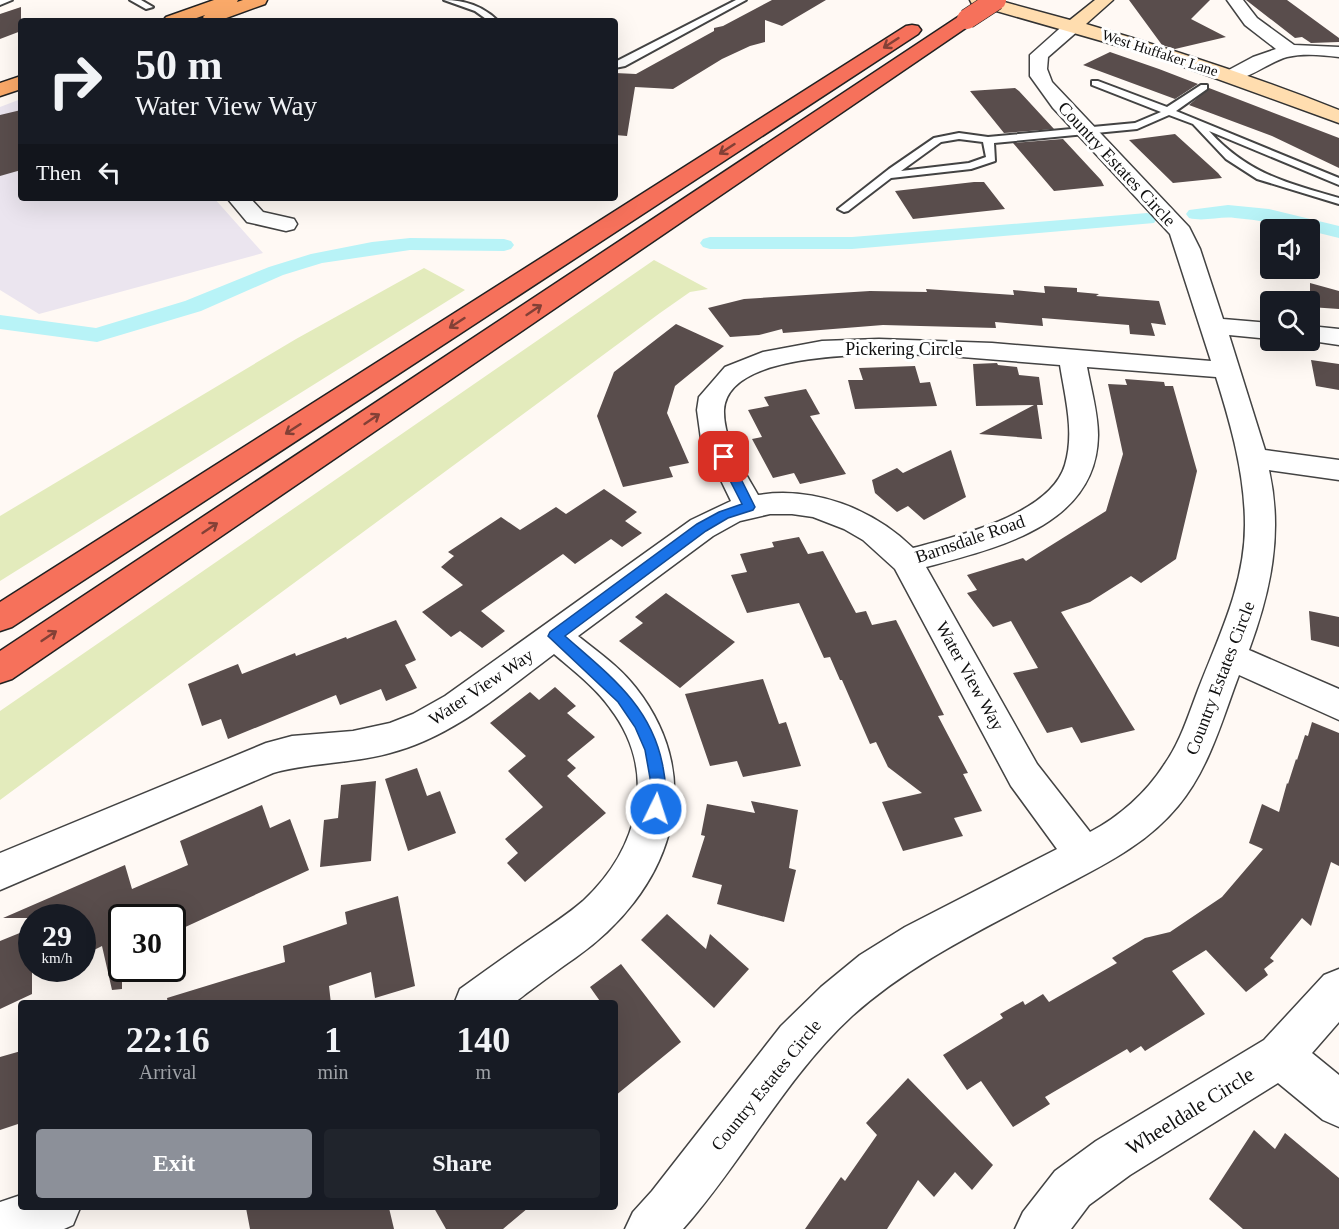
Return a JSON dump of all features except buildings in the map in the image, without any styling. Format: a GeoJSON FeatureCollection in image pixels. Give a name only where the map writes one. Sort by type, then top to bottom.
{"type":"FeatureCollection","features":[{"type":"Feature","properties":{"kind":"highway"},"geometry":{"type":"LineString","coordinates":[[0,669],[973,10],[996,0]]}},
{"type":"Feature","properties":{"kind":"highway"},"geometry":{"type":"LineString","coordinates":[[0,618],[940,12]]}},
{"type":"Feature","properties":{"kind":"main road"},"geometry":{"type":"LineString","coordinates":[[180,18],[230,0]]}},
{"type":"Feature","properties":{"kind":"main road"},"geometry":{"type":"LineString","coordinates":[[209,18],[259,0]]}},
{"type":"Feature","properties":{"kind":"main road"},"geometry":{"type":"LineString","coordinates":[[0,90],[18,83]]}},
{"type":"Feature","properties":{"kind":"street"},"geometry":{"type":"LineString","coordinates":[[1073,26],[1105,0]]}},
{"type":"Feature","properties":{"kind":"street"},"geometry":{"type":"LineString","coordinates":[[1235,0],[1240,11],[1289,50]]}},
{"type":"Feature","properties":{"kind":"street","name":"West Huffaker Lane"},"geometry":{"type":"LineString","coordinates":[[973,10],[1073,26],[1232,75],[1339,117]]}},
{"type":"Feature","properties":{"kind":"street","name":"Country Estates Circle"},"geometry":{"type":"LineString","coordinates":[[650,1229],[669,1208],[796,1042],[836,1002],[875,970],[920,941],[1084,856],[1137,824],[1164,797],[1186,764],[1252,594],[1260,547],[1259,501],[1254,458],[1213,326],[1180,232],[1046,88],[1036,70],[1039,55],[1073,26]]}},
{"type":"Feature","properties":{"kind":"street"},"geometry":{"type":"LineString","coordinates":[[1232,75],[1266,56],[1289,50],[1339,52]]}},
{"type":"Feature","properties":{"kind":"street"},"geometry":{"type":"LineString","coordinates":[[240,201],[255,217],[286,224]]}},
{"type":"Feature","properties":{"kind":"street"},"geometry":{"type":"LineString","coordinates":[[1213,326],[1260,330]]}},
{"type":"Feature","properties":{"kind":"street"},"geometry":{"type":"LineString","coordinates":[[1320,335],[1339,336]]}},
{"type":"Feature","properties":{"kind":"street","name":"Pickering Circle"},"geometry":{"type":"LineString","coordinates":[[749,507],[716,441],[711,425],[710,410],[713,396],[723,382],[740,369],[759,360],[793,353],[881,346],[933,347],[1227,370]]}},
{"type":"Feature","properties":{"kind":"street","name":"Barnsdale Road"},"geometry":{"type":"LineString","coordinates":[[907,561],[1021,525],[1043,512],[1061,496],[1075,477],[1084,436],[1072,358]]}},
{"type":"Feature","properties":{"kind":"street"},"geometry":{"type":"LineString","coordinates":[[1254,458],[1339,470]]}},
{"type":"Feature","properties":{"kind":"street","name":"Water View Way"},"geometry":{"type":"LineString","coordinates":[[0,872],[266,759],[317,748],[353,746],[391,738],[426,725],[458,706],[723,515],[749,507],[794,504],[817,507],[846,516],[869,528],[893,545],[907,561],[1024,775],[1084,856]]}},
{"type":"Feature","properties":{"kind":"street"},"geometry":{"type":"LineString","coordinates":[[481,1000],[568,938],[603,910],[629,874],[648,842],[656,809],[658,778],[652,750],[641,724],[624,698],[555,636]]}},
{"type":"Feature","properties":{"kind":"street"},"geometry":{"type":"LineString","coordinates":[[1229,656],[1339,705]]}},
{"type":"Feature","properties":{"kind":"street","name":"Wheeldale Circle"},"geometry":{"type":"LineString","coordinates":[[1040,1229],[1072,1188],[1113,1158],[1280,1056],[1339,990]]}},
{"type":"Feature","properties":{"kind":"street"},"geometry":{"type":"LineString","coordinates":[[1280,1056],[1339,1104]]}},
{"type":"Feature","properties":{"kind":"street"},"geometry":{"type":"LineString","coordinates":[[0,1227],[50,1210]]}},
{"type":"Feature","properties":{"kind":"lane"},"geometry":{"type":"LineString","coordinates":[[0,2],[8,0]]}},
{"type":"Feature","properties":{"kind":"lane"},"geometry":{"type":"LineString","coordinates":[[134,0],[149,7]]}},
{"type":"Feature","properties":{"kind":"lane"},"geometry":{"type":"LineString","coordinates":[[448,0],[475,8],[490,18]]}},
{"type":"Feature","properties":{"kind":"lane"},"geometry":{"type":"LineString","coordinates":[[618,65],[742,0]]}},
{"type":"Feature","properties":{"kind":"lane"},"geometry":{"type":"LineString","coordinates":[[1095,83],[1195,121],[1339,182]]}},
{"type":"Feature","properties":{"kind":"lane"},"geometry":{"type":"LineString","coordinates":[[844,209],[888,175],[933,153],[938,140],[959,136],[988,140],[1137,126],[1169,111],[1204,87]]}},
{"type":"Feature","properties":{"kind":"lane"},"geometry":{"type":"LineString","coordinates":[[1195,121],[1218,148],[1253,174],[1339,201]]}},
{"type":"Feature","properties":{"kind":"lane"},"geometry":{"type":"LineString","coordinates":[[888,175],[971,166],[991,159],[988,140]]}},
{"type":"Feature","properties":{"kind":"lane"},"geometry":{"type":"LineString","coordinates":[[933,153],[971,166]]}},
{"type":"Feature","properties":{"kind":"shaded area"},"geometry":{"type":"Polygon","coordinates":[[[18,100],[18,201],[217,201],[263,253],[39,314],[0,290],[0,107],[18,100]]]}},
{"type":"Feature","properties":{"kind":"green space"},"geometry":{"type":"Polygon","coordinates":[[[654,260],[708,289],[690,292],[660,313],[0,800],[0,711],[654,260]]]}},
{"type":"Feature","properties":{"kind":"green space"},"geometry":{"type":"Polygon","coordinates":[[[424,268],[465,290],[0,581],[0,516],[296,339],[424,268]]]}},
{"type":"Feature","properties":{"kind":"waterway"},"geometry":{"type":"LineString","coordinates":[[1196,214],[1228,211],[1269,215],[1339,232]]}},
{"type":"Feature","properties":{"kind":"waterway"},"geometry":{"type":"LineString","coordinates":[[710,243],[852,243],[1147,219]]}},
{"type":"Feature","properties":{"kind":"waterway"},"geometry":{"type":"LineString","coordinates":[[0,322],[97,335],[193,306],[276,271],[318,258],[410,244],[504,245]]}},
{"type":"Feature","properties":{"kind":"route"},"geometry":{"type":"LineString","coordinates":[[656,809],[658,778],[652,750],[641,724],[624,698],[555,636],[702,528],[723,515],[749,507],[724,457]]}}]}
